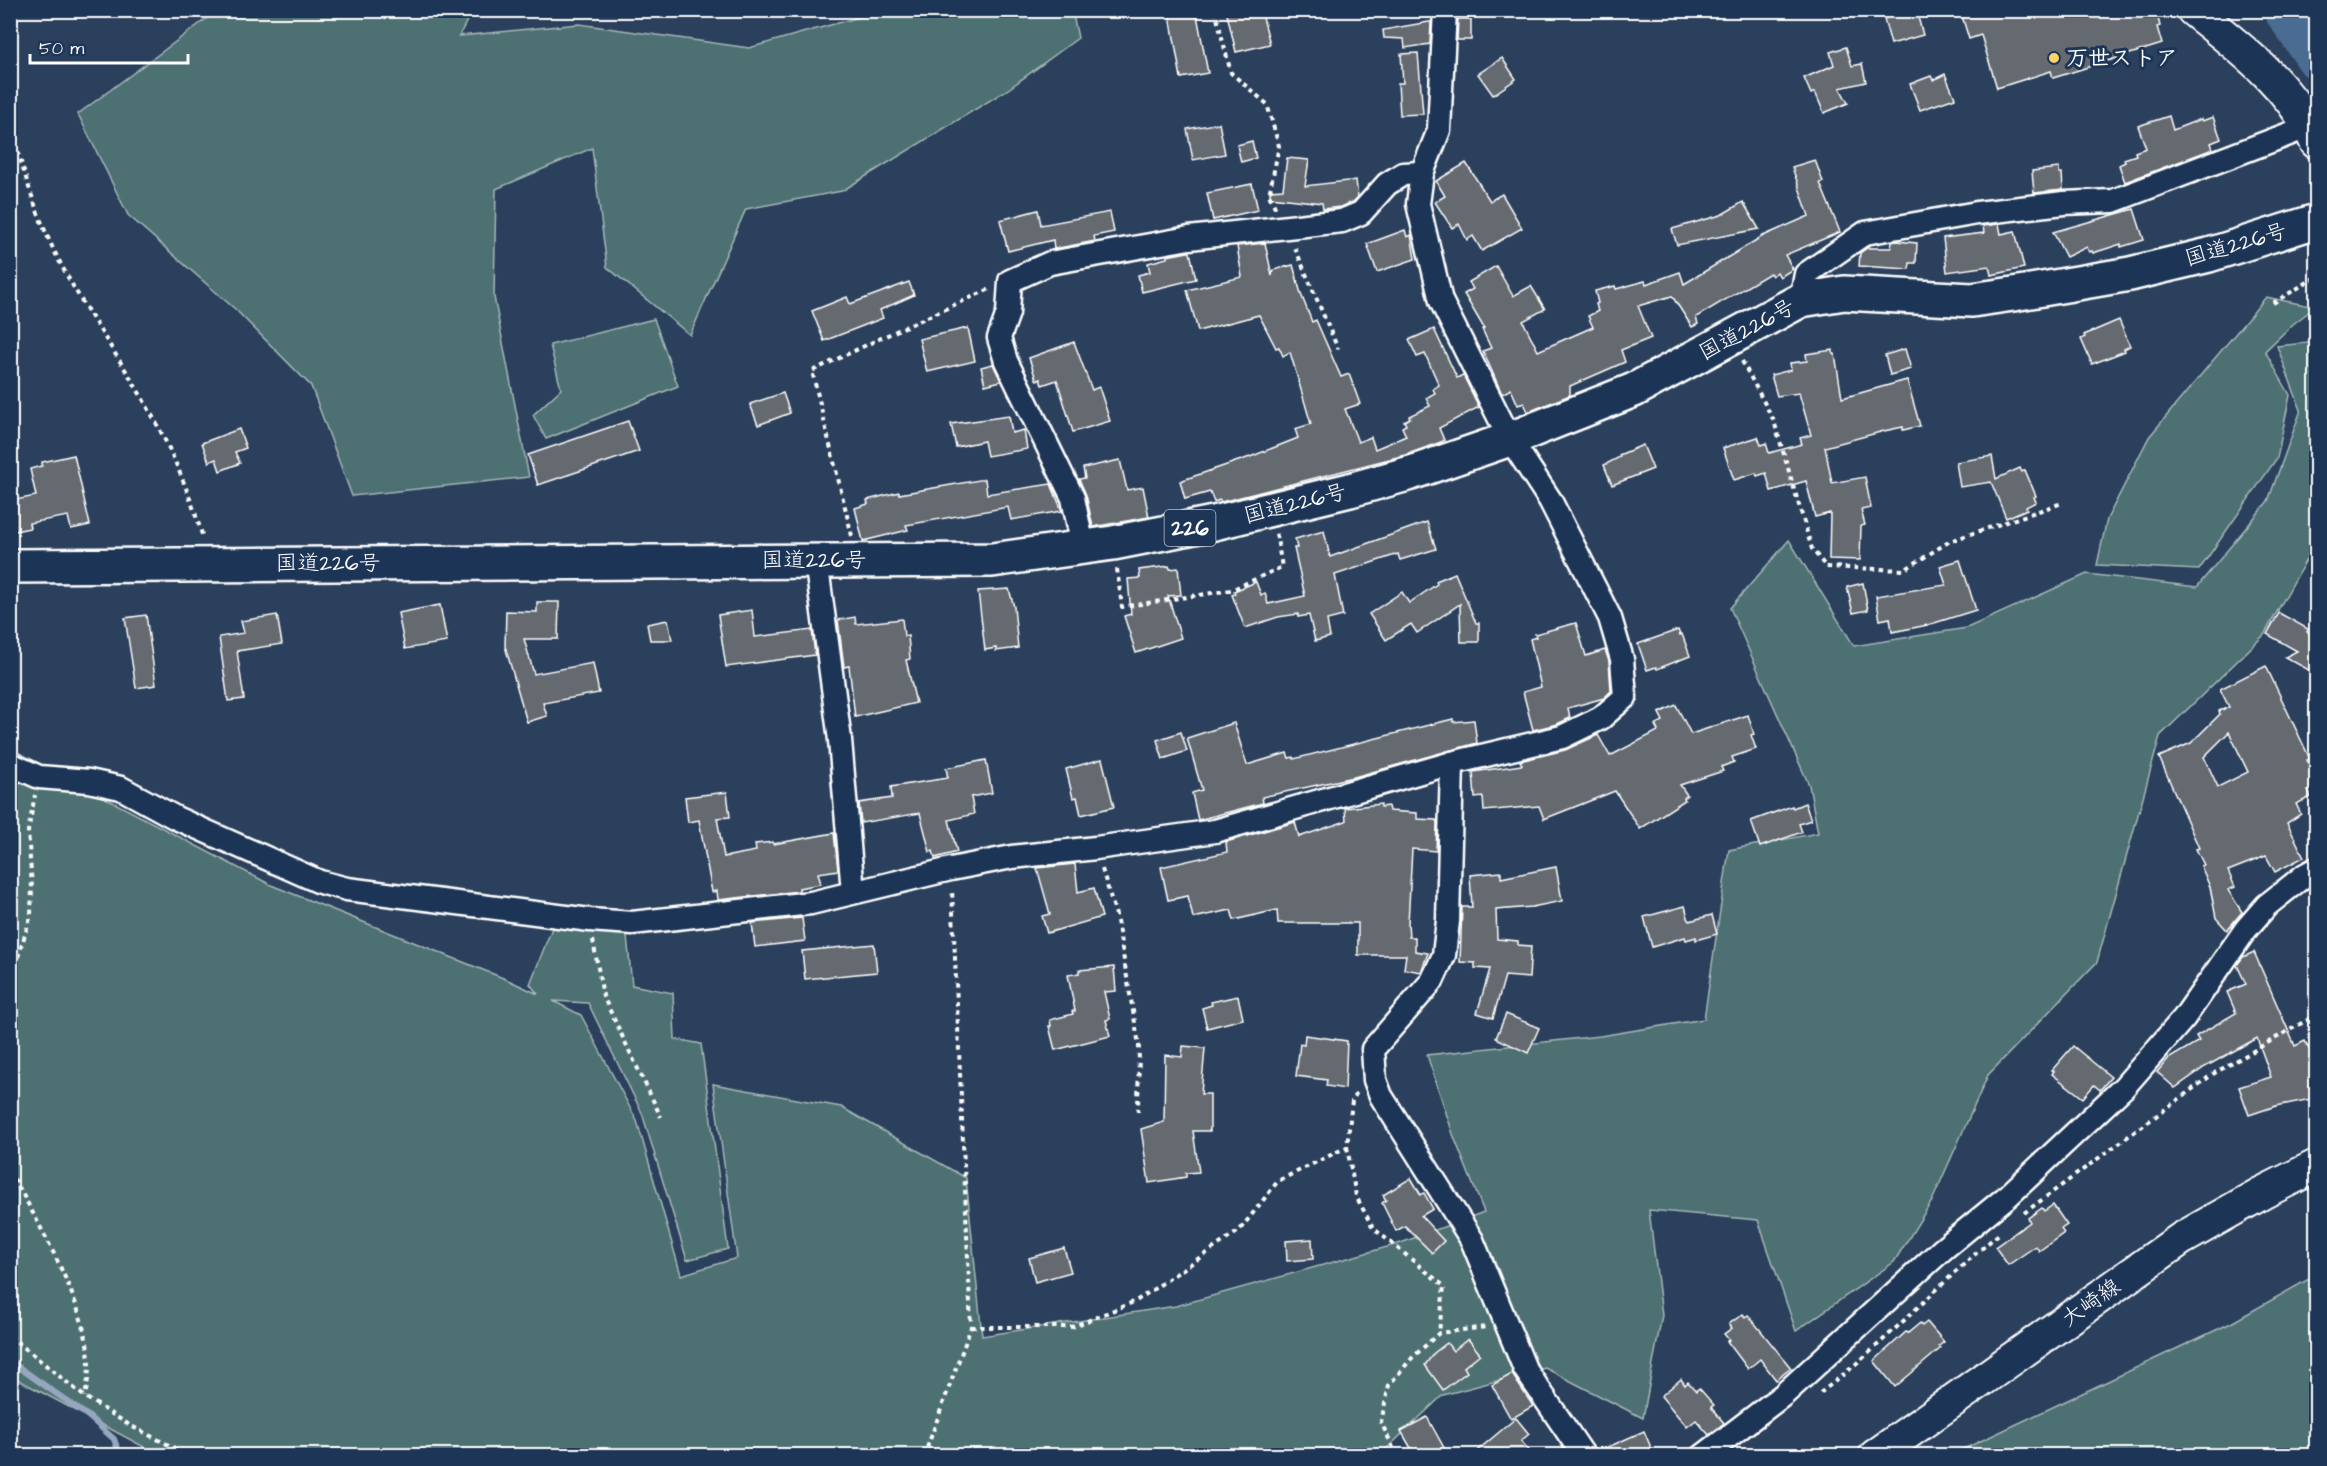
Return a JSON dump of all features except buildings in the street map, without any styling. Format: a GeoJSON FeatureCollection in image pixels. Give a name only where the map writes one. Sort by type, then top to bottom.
{"type":"FeatureCollection","features":[{"type":"Feature","properties":{"kind":"highway","name":"国道226号"},"geometry":{"type":"LineString","coordinates":[[10,566],[992,560],[1098,545],[1273,509],[1401,476],[1510,439],[1634,390],[1802,300],[1844,293],[1972,300],[2013,294],[2130,274],[2209,255],[2316,221]]}},
{"type":"Feature","properties":{"kind":"street"},"geometry":{"type":"LineString","coordinates":[[10,764],[39,777],[89,781],[121,788],[176,818],[320,882],[347,889],[590,920],[632,923],[811,903],[951,869],[1012,857],[1215,831],[1452,763],[1562,737],[1601,718],[1625,697],[1622,659],[1610,618],[1550,500],[1510,439],[1441,301],[1418,204],[1422,173],[1439,130],[1444,10]]}},
{"type":"Feature","properties":{"kind":"street"},"geometry":{"type":"LineString","coordinates":[[1802,300],[1806,274],[1865,233],[1977,213],[2064,203],[2113,201],[2313,134],[2289,97],[2260,66],[2193,10]]}},
{"type":"Feature","properties":{"kind":"street"},"geometry":{"type":"LineString","coordinates":[[1098,545],[1006,361],[999,338],[1008,313],[1010,280],[1061,261],[1189,238],[1341,221],[1361,213],[1388,184],[1403,174],[1422,173]]}},
{"type":"Feature","properties":{"kind":"street"},"geometry":{"type":"LineString","coordinates":[[816,560],[840,740],[853,892]]}},
{"type":"Feature","properties":{"kind":"street"},"geometry":{"type":"LineString","coordinates":[[1452,763],[1448,921],[1444,955],[1432,981],[1373,1049],[1375,1080],[1387,1108],[1472,1239],[1525,1370],[1584,1455]]}},
{"type":"Feature","properties":{"kind":"street"},"geometry":{"type":"LineString","coordinates":[[1703,1455],[1783,1395],[1943,1249],[2009,1195],[2124,1087],[2184,1018],[2246,929],[2267,905],[2316,869]]}},
{"type":"Feature","properties":{"kind":"street","name":"大崎線"},"geometry":{"type":"LineString","coordinates":[[1875,1455],[2181,1239],[2262,1193],[2316,1166]]}},
{"type":"Feature","properties":{"kind":"path"},"geometry":{"type":"LineString","coordinates":[[1215,10],[1231,73],[1268,104],[1279,146],[1269,195],[1286,228],[1338,349]]}},
{"type":"Feature","properties":{"kind":"path"},"geometry":{"type":"LineString","coordinates":[[10,125],[26,183],[50,242],[90,315],[158,426],[199,525],[211,564]]}},
{"type":"Feature","properties":{"kind":"path"},"geometry":{"type":"LineString","coordinates":[[2273,303],[2316,277]]}},
{"type":"Feature","properties":{"kind":"path"},"geometry":{"type":"LineString","coordinates":[[858,560],[812,371],[1010,280]]}},
{"type":"Feature","properties":{"kind":"path"},"geometry":{"type":"LineString","coordinates":[[1731,339],[1774,422],[1812,549],[1826,567],[1904,570],[1950,541],[2062,503]]}},
{"type":"Feature","properties":{"kind":"path"},"geometry":{"type":"LineString","coordinates":[[1098,545],[1122,607],[1231,590],[1282,567],[1273,509]]}},
{"type":"Feature","properties":{"kind":"path"},"geometry":{"type":"LineString","coordinates":[[10,983],[31,915],[32,887],[28,831],[39,777]]}},
{"type":"Feature","properties":{"kind":"path"},"geometry":{"type":"LineString","coordinates":[[1096,848],[1116,915],[1139,1045],[1138,1112]]}},
{"type":"Feature","properties":{"kind":"path"},"geometry":{"type":"LineString","coordinates":[[924,1455],[971,1327],[951,869]]}},
{"type":"Feature","properties":{"kind":"path"},"geometry":{"type":"LineString","coordinates":[[590,920],[603,996],[661,1117]]}},
{"type":"Feature","properties":{"kind":"path"},"geometry":{"type":"LineString","coordinates":[[2024,1214],[2213,1074],[2316,1015]]}},
{"type":"Feature","properties":{"kind":"path"},"geometry":{"type":"LineString","coordinates":[[1373,1066],[1352,1101],[1347,1147],[1356,1196],[1373,1228],[1444,1286],[1439,1333]]}},
{"type":"Feature","properties":{"kind":"path"},"geometry":{"type":"LineString","coordinates":[[971,1327],[1072,1327],[1136,1301],[1239,1231],[1278,1181],[1347,1147]]}},
{"type":"Feature","properties":{"kind":"path"},"geometry":{"type":"LineString","coordinates":[[10,1171],[72,1294],[83,1327],[90,1365],[85,1396]]}},
{"type":"Feature","properties":{"kind":"path"},"geometry":{"type":"LineString","coordinates":[[1811,1400],[1848,1372],[1961,1266],[2006,1228]]}},
{"type":"Feature","properties":{"kind":"path"},"geometry":{"type":"LineString","coordinates":[[1397,1455],[1381,1422],[1389,1385],[1412,1358],[1439,1333],[1508,1324]]}},
{"type":"Feature","properties":{"kind":"path"},"geometry":{"type":"LineString","coordinates":[[10,1336],[85,1396],[131,1426],[191,1455]]}},
{"type":"Feature","properties":{"kind":"green space"},"geometry":{"type":"Polygon","coordinates":[[[1072,10],[1078,38],[1007,90],[842,191],[746,209],[690,335],[607,267],[592,148],[496,189],[494,297],[529,477],[352,496],[311,386],[235,309],[128,215],[78,114],[217,11],[472,11],[459,36],[579,24],[749,48],[874,11],[1072,10]]]}},
{"type":"Feature","properties":{"kind":"green space"},"geometry":{"type":"Polygon","coordinates":[[[2266,297],[2315,307],[2265,351],[2290,395],[2277,458],[2199,570],[2097,565],[2107,519],[2149,437],[2266,297]]]}},
{"type":"Feature","properties":{"kind":"green space"},"geometry":{"type":"Polygon","coordinates":[[[654,319],[678,386],[546,439],[533,415],[561,389],[550,345],[654,319]]]}},
{"type":"Feature","properties":{"kind":"green space"},"geometry":{"type":"Polygon","coordinates":[[[2316,342],[2316,542],[2264,635],[2160,736],[2097,962],[1988,1075],[1932,1201],[1894,1262],[1796,1331],[1758,1220],[1649,1210],[1662,1315],[1643,1418],[1545,1368],[1443,1395],[1380,1455],[159,1455],[11,1376],[10,748],[271,885],[538,994],[530,984],[552,928],[626,926],[632,985],[673,993],[675,1039],[701,1044],[728,1249],[687,1260],[642,1113],[588,1003],[553,1001],[581,1015],[637,1121],[681,1275],[737,1258],[713,1084],[841,1107],[966,1178],[982,1336],[1176,1306],[1398,1244],[1484,1212],[1454,1137],[1427,1055],[1600,1036],[1704,1019],[1729,850],[1818,833],[1809,785],[1730,608],[1789,540],[1854,646],[1967,628],[2087,574],[2197,587],[2268,501],[2301,410],[2277,346],[2316,342]]]}},
{"type":"Feature","properties":{"kind":"green space"},"geometry":{"type":"Polygon","coordinates":[[[2316,1275],[2316,1455],[1951,1455],[2231,1323],[2316,1275]]]}},
{"type":"Feature","properties":{"kind":"waterway"},"geometry":{"type":"LineString","coordinates":[[2282,10],[2316,60]]}},
{"type":"Feature","properties":{"kind":"waterway"},"geometry":{"type":"LineString","coordinates":[[10,1361],[88,1416],[114,1439],[120,1456]]}},
{"type":"Feature","properties":{"kind":"place","name":"万世ストア"},"geometry":{"type":"Point","coordinates":[2054,58]}}]}
